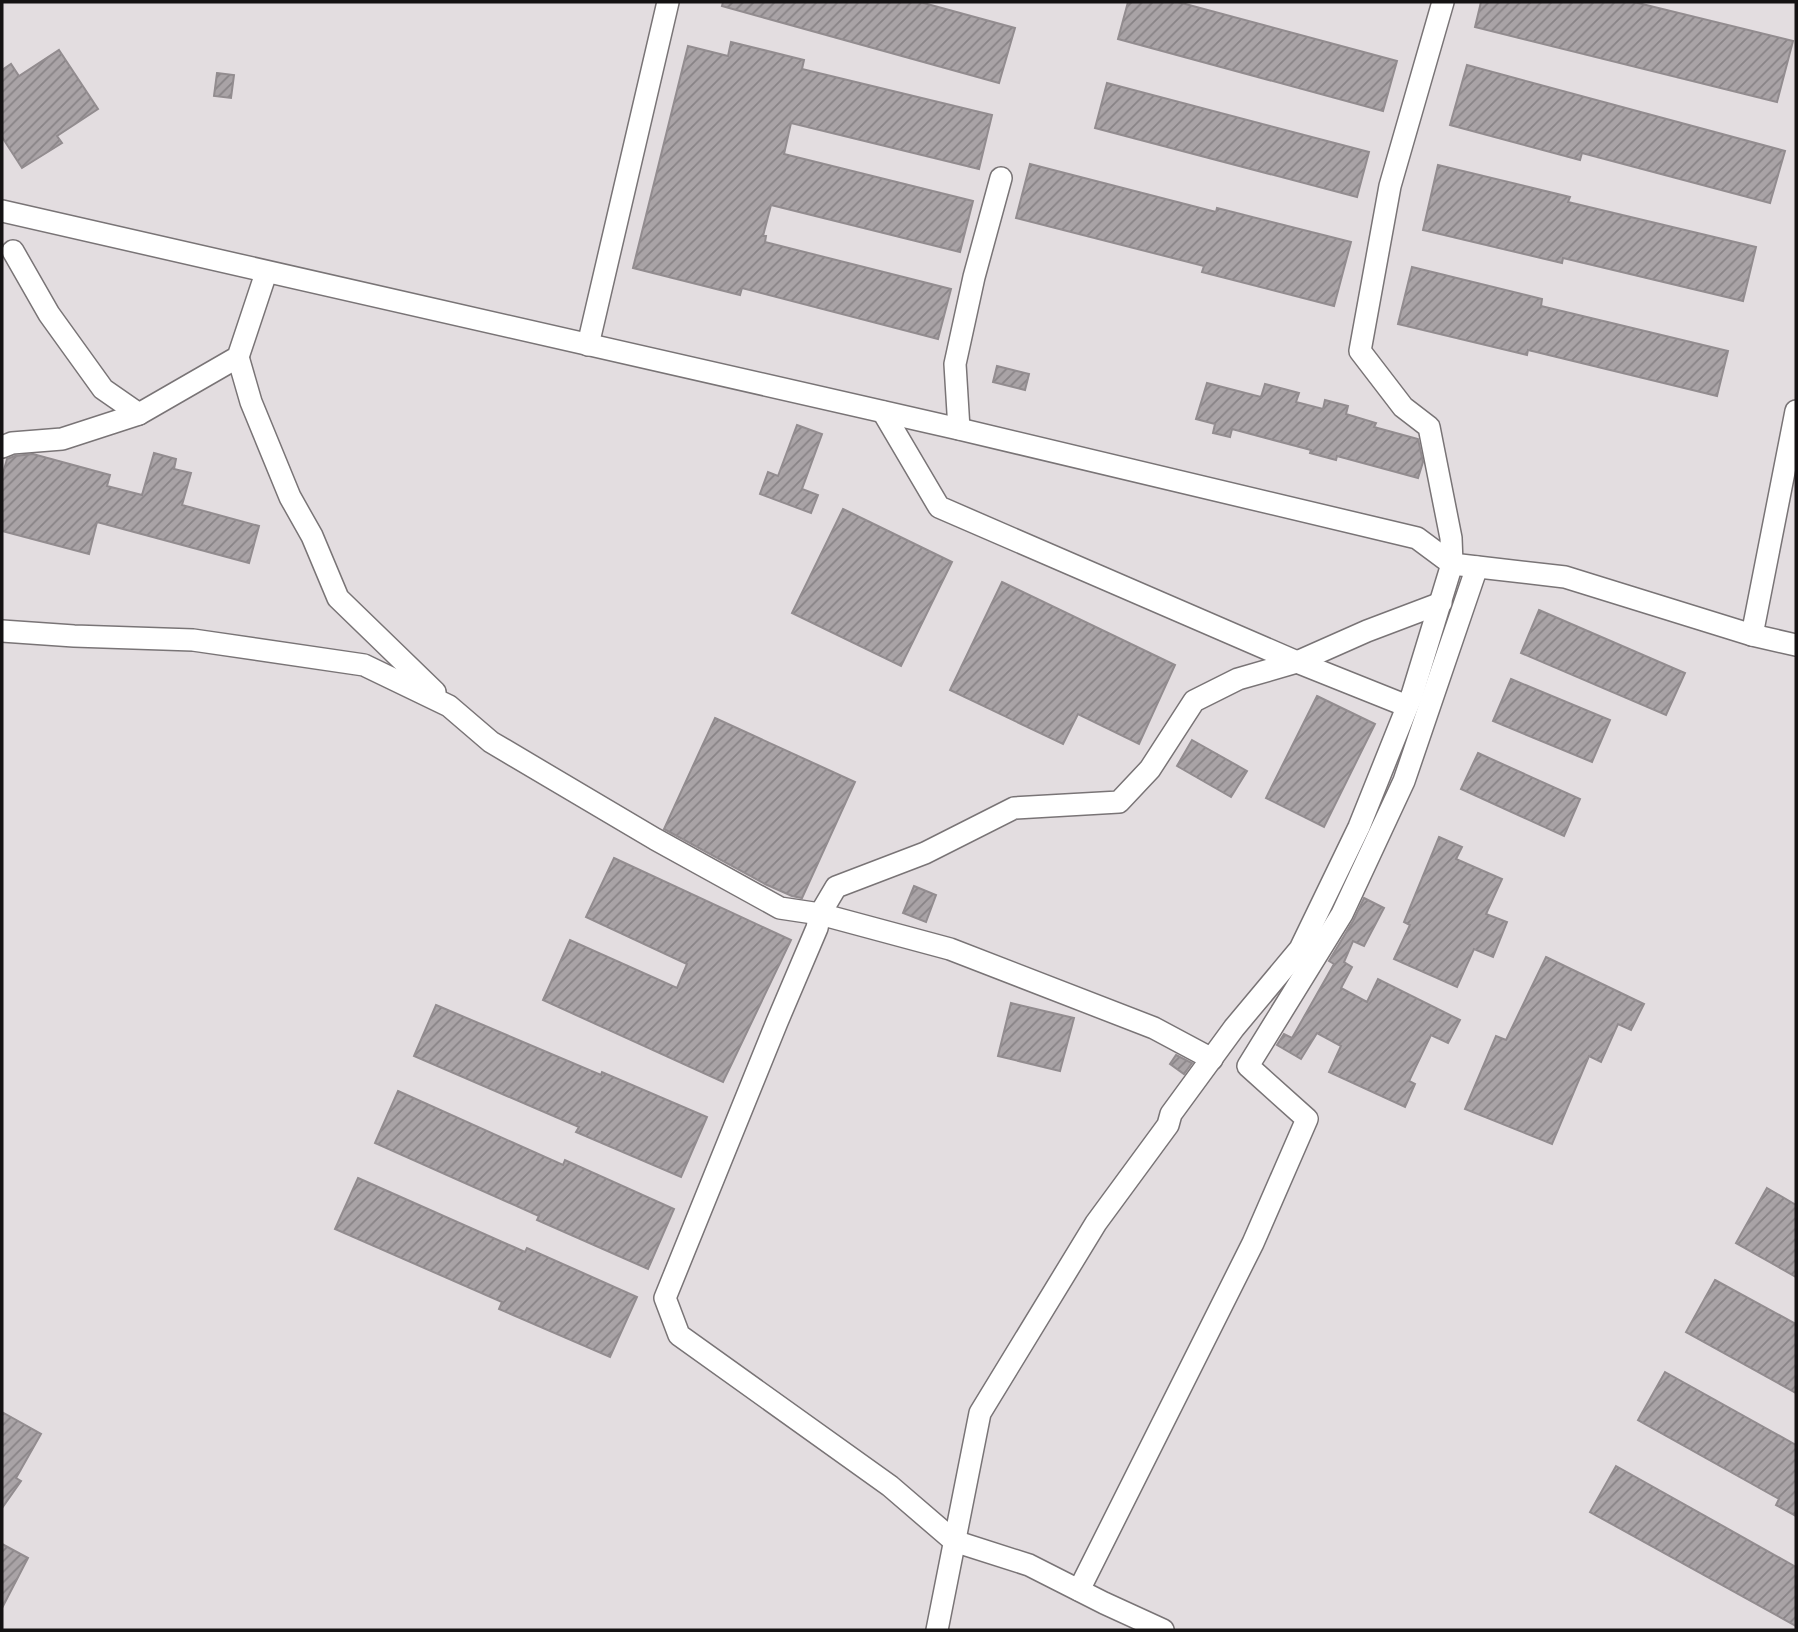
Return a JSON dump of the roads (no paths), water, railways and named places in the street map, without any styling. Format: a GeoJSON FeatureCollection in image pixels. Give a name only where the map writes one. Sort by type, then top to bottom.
{"type":"FeatureCollection","features":[{"type":"Feature","properties":{"kind":"street"},"geometry":{"type":"LineString","coordinates":[[588,345],[668,2]]}},
{"type":"Feature","properties":{"kind":"street"},"geometry":{"type":"LineString","coordinates":[[937,1630],[980,1413],[1096,1223],[1168,1125],[1171,1114],[1234,1028],[1300,949],[1359,827],[1407,706],[1441,603],[1452,564],[1451,538],[1429,427],[1403,407],[1360,351],[1390,186],[1443,2]]}},
{"type":"Feature","properties":{"kind":"street"},"geometry":{"type":"LineString","coordinates":[[959,429],[956,364],[974,277],[1001,178]]}},
{"type":"Feature","properties":{"kind":"street"},"geometry":{"type":"LineString","coordinates":[[2,211],[959,429],[1417,538],[1452,564],[1565,577],[1752,635],[1796,645]]}},
{"type":"Feature","properties":{"kind":"street"},"geometry":{"type":"LineString","coordinates":[[13,251],[49,314],[103,389],[139,414]]}},
{"type":"Feature","properties":{"kind":"street"},"geometry":{"type":"LineString","coordinates":[[266,273],[238,357],[251,402],[290,497],[312,536],[338,598],[449,706],[491,742],[654,839],[780,908],[820,914],[950,949],[1154,1028],[1212,1059]]}},
{"type":"Feature","properties":{"kind":"street"},"geometry":{"type":"LineString","coordinates":[[2,447],[12,443],[62,439],[139,414],[238,357]]}},
{"type":"Feature","properties":{"kind":"street"},"geometry":{"type":"LineString","coordinates":[[1752,635],[1796,411]]}},
{"type":"Feature","properties":{"kind":"street"},"geometry":{"type":"LineString","coordinates":[[883,412],[939,507],[1297,662],[1407,706]]}},
{"type":"Feature","properties":{"kind":"street"},"geometry":{"type":"LineString","coordinates":[[1079,1590],[1253,1243],[1307,1119],[1248,1066],[1342,914],[1398,793],[1477,567]]}},
{"type":"Feature","properties":{"kind":"street"},"geometry":{"type":"LineString","coordinates":[[1163,1630],[1029,1564],[954,1541],[890,1486],[679,1335],[665,1298],[776,1022],[817,928],[820,914],[836,887],[925,853],[1014,808],[1119,802],[1150,769],[1194,701],[1238,679],[1297,662],[1367,631],[1441,603]]}},
{"type":"Feature","properties":{"kind":"street"},"geometry":{"type":"LineString","coordinates":[[2,631],[193,640],[364,665],[449,706]]}}]}
